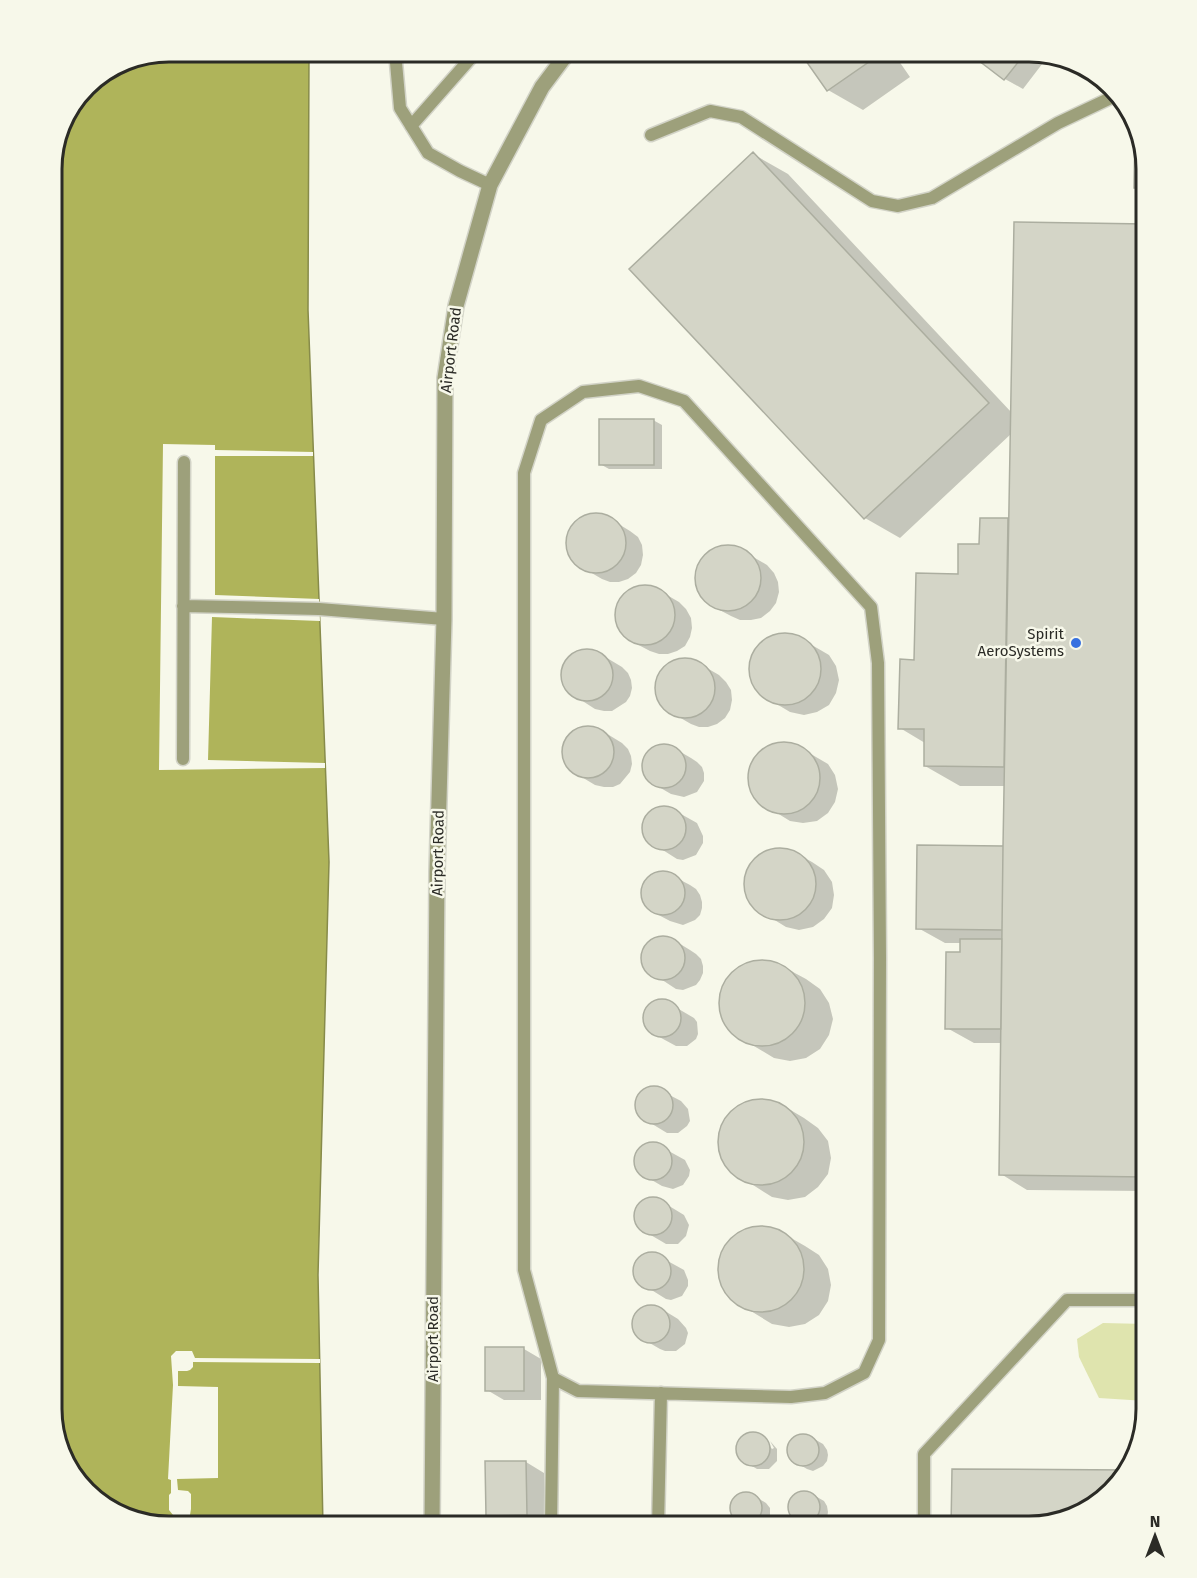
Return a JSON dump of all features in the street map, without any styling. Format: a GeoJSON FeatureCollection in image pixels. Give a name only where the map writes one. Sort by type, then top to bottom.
{"type":"FeatureCollection","features":[{"type":"Feature","properties":{"kind":"street","name":"Airport Road"},"geometry":{"type":"LineString","coordinates":[[432,1516],[437,872],[444,619],[445,378],[456,306],[490,185],[542,87],[561,62]]}},
{"type":"Feature","properties":{"kind":"lane"},"geometry":{"type":"LineString","coordinates":[[396,62],[400,108],[428,153],[490,185]]}},
{"type":"Feature","properties":{"kind":"lane"},"geometry":{"type":"LineString","coordinates":[[411,126],[467,62]]}},
{"type":"Feature","properties":{"kind":"lane"},"geometry":{"type":"LineString","coordinates":[[651,135],[710,111],[741,117],[872,201],[898,206],[932,198],[1058,123],[1109,99]]}},
{"type":"Feature","properties":{"kind":"lane"},"geometry":{"type":"LineString","coordinates":[[551,1516],[553,1378],[524,1270],[524,473],[541,420],[582,392],[639,386],[684,401],[871,607],[878,663],[879,1340],[864,1373],[825,1393],[790,1397],[578,1391],[553,1378]]}},
{"type":"Feature","properties":{"kind":"lane"},"geometry":{"type":"LineString","coordinates":[[183,759],[184,462]]}},
{"type":"Feature","properties":{"kind":"lane"},"geometry":{"type":"LineString","coordinates":[[183,606],[319,609],[444,619]]}},
{"type":"Feature","properties":{"kind":"lane"},"geometry":{"type":"LineString","coordinates":[[924,1516],[924,1454],[1067,1300],[1136,1300]]}},
{"type":"Feature","properties":{"kind":"lane"},"geometry":{"type":"LineString","coordinates":[[658,1516],[661,1393]]}},
{"type":"Feature","properties":{"kind":"shaded area"},"geometry":{"type":"Polygon","coordinates":[[[162,62],[309,62],[308,310],[329,862],[318,1275],[323,1516],[162,1516],[148,1514],[121,1505],[98,1490],[88,1480],[73,1457],[62,1423],[62,155],[76,115],[98,88],[134,67],[162,62]]]}},
{"type":"Feature","properties":{"kind":"shaded area"},"geometry":{"type":"Polygon","coordinates":[[[1103,1323],[1136,1324],[1136,1400],[1099,1398],[1079,1357],[1077,1339],[1103,1323]]]}},
{"type":"Feature","properties":{"kind":"pier"},"geometry":{"type":"Polygon","coordinates":[[[163,444],[215,445],[215,450],[313,452],[313,456],[215,456],[215,595],[319,599],[320,621],[212,617],[208,760],[325,763],[325,768],[159,770],[163,444]]]}},
{"type":"Feature","properties":{"kind":"pier"},"geometry":{"type":"Polygon","coordinates":[[[176,1351],[192,1351],[195,1358],[320,1359],[320,1363],[193,1362],[190,1370],[178,1371],[178,1386],[218,1387],[218,1478],[177,1479],[178,1490],[188,1491],[191,1494],[190,1515],[182,1516],[175,1516],[169,1510],[171,1480],[168,1479],[173,1385],[171,1356],[176,1351]]]}},
{"type":"Feature","properties":{"kind":"building"},"geometry":{"type":"Polygon","coordinates":[[[807,62],[869,62],[827,91],[807,62]]]}},
{"type":"Feature","properties":{"kind":"building"},"geometry":{"type":"Polygon","coordinates":[[[980,62],[1018,62],[1004,80],[980,62]]]}},
{"type":"Feature","properties":{"kind":"building"},"geometry":{"type":"Polygon","coordinates":[[[753,152],[989,403],[864,519],[629,269],[753,152]]]}},
{"type":"Feature","properties":{"kind":"building"},"geometry":{"type":"Polygon","coordinates":[[[1135,153],[1136,188],[1134,188],[1135,153]]]}},
{"type":"Feature","properties":{"kind":"building","name":"Spirit AeroSystems"},"geometry":{"type":"Polygon","coordinates":[[[1014,222],[1136,224],[1136,1177],[999,1175],[1014,222]]]}},
{"type":"Feature","properties":{"kind":"building"},"geometry":{"type":"Polygon","coordinates":[[[599,419],[654,419],[654,465],[599,465],[599,419]]]}},
{"type":"Feature","properties":{"kind":"building"},"geometry":{"type":"Polygon","coordinates":[[[596,513],[617,522],[626,543],[617,564],[596,573],[575,564],[566,543],[575,522],[596,513]]]}},
{"type":"Feature","properties":{"kind":"building"},"geometry":{"type":"Polygon","coordinates":[[[980,518],[1008,518],[1004,767],[924,766],[924,729],[898,729],[900,659],[914,660],[916,573],[958,574],[958,544],[979,544],[980,518]]]}},
{"type":"Feature","properties":{"kind":"building"},"geometry":{"type":"Polygon","coordinates":[[[728,545],[741,548],[751,555],[758,565],[761,578],[758,591],[751,601],[741,608],[728,611],[715,608],[705,601],[698,591],[695,578],[698,565],[705,555],[715,548],[728,545]]]}},
{"type":"Feature","properties":{"kind":"building"},"geometry":{"type":"Polygon","coordinates":[[[645,585],[666,594],[675,615],[666,636],[645,645],[624,636],[615,615],[624,594],[645,585]]]}},
{"type":"Feature","properties":{"kind":"building"},"geometry":{"type":"Polygon","coordinates":[[[785,633],[805,639],[815,649],[821,669],[815,689],[805,699],[785,705],[765,699],[755,689],[749,669],[755,649],[765,639],[785,633]]]}},
{"type":"Feature","properties":{"kind":"building"},"geometry":{"type":"Polygon","coordinates":[[[582,649],[592,649],[606,656],[613,675],[606,694],[592,701],[582,701],[572,697],[565,690],[561,680],[561,670],[565,660],[572,653],[582,649]]]}},
{"type":"Feature","properties":{"kind":"building"},"geometry":{"type":"Polygon","coordinates":[[[685,658],[706,667],[715,688],[706,709],[685,718],[664,709],[655,688],[664,667],[685,658]]]}},
{"type":"Feature","properties":{"kind":"building"},"geometry":{"type":"Polygon","coordinates":[[[583,726],[593,726],[607,733],[614,752],[607,771],[593,778],[583,778],[573,774],[566,767],[562,757],[562,747],[566,737],[573,730],[583,726]]]}},
{"type":"Feature","properties":{"kind":"building"},"geometry":{"type":"Polygon","coordinates":[[[784,742],[804,748],[814,758],[820,778],[814,798],[804,808],[784,814],[764,808],[754,798],[748,778],[754,758],[764,748],[784,742]]]}},
{"type":"Feature","properties":{"kind":"building"},"geometry":{"type":"Polygon","coordinates":[[[664,744],[680,750],[686,766],[680,782],[664,788],[648,782],[642,766],[648,750],[664,744]]]}},
{"type":"Feature","properties":{"kind":"building"},"geometry":{"type":"Polygon","coordinates":[[[664,806],[680,812],[686,828],[680,844],[664,850],[648,844],[642,828],[648,812],[664,806]]]}},
{"type":"Feature","properties":{"kind":"building"},"geometry":{"type":"Polygon","coordinates":[[[917,845],[1003,846],[1002,930],[916,929],[917,845]]]}},
{"type":"Feature","properties":{"kind":"building"},"geometry":{"type":"Polygon","coordinates":[[[780,848],[800,854],[810,864],[816,884],[810,904],[800,914],[780,920],[760,914],[750,904],[744,884],[750,864],[760,854],[780,848]]]}},
{"type":"Feature","properties":{"kind":"building"},"geometry":{"type":"Polygon","coordinates":[[[663,871],[679,877],[685,893],[679,909],[663,915],[647,909],[641,893],[647,877],[663,871]]]}},
{"type":"Feature","properties":{"kind":"building"},"geometry":{"type":"Polygon","coordinates":[[[663,936],[679,942],[685,958],[679,974],[663,980],[647,974],[641,958],[647,942],[663,936]]]}},
{"type":"Feature","properties":{"kind":"building"},"geometry":{"type":"Polygon","coordinates":[[[960,939],[1002,939],[1001,1029],[945,1029],[946,952],[960,952],[960,939]]]}},
{"type":"Feature","properties":{"kind":"building"},"geometry":{"type":"Polygon","coordinates":[[[754,960],[770,960],[793,972],[802,986],[805,1003],[802,1020],[793,1034],[770,1046],[754,1046],[738,1039],[726,1027],[719,1011],[719,995],[726,979],[738,967],[754,960]]]}},
{"type":"Feature","properties":{"kind":"building"},"geometry":{"type":"Polygon","coordinates":[[[662,999],[675,1005],[681,1018],[675,1031],[662,1037],[649,1031],[643,1018],[649,1005],[662,999]]]}},
{"type":"Feature","properties":{"kind":"building"},"geometry":{"type":"Polygon","coordinates":[[[654,1086],[667,1092],[673,1105],[667,1118],[654,1124],[641,1118],[635,1105],[641,1092],[654,1086]]]}},
{"type":"Feature","properties":{"kind":"building"},"geometry":{"type":"Polygon","coordinates":[[[753,1099],[769,1099],[792,1111],[801,1125],[804,1142],[801,1159],[792,1173],[769,1185],[753,1185],[737,1178],[725,1166],[718,1150],[718,1134],[725,1118],[737,1106],[753,1099]]]}},
{"type":"Feature","properties":{"kind":"building"},"geometry":{"type":"Polygon","coordinates":[[[653,1142],[666,1148],[672,1161],[666,1174],[653,1180],[640,1174],[634,1161],[640,1148],[653,1142]]]}},
{"type":"Feature","properties":{"kind":"building"},"geometry":{"type":"Polygon","coordinates":[[[653,1197],[666,1203],[672,1216],[666,1229],[653,1235],[640,1229],[634,1216],[640,1203],[653,1197]]]}},
{"type":"Feature","properties":{"kind":"building"},"geometry":{"type":"Polygon","coordinates":[[[753,1226],[769,1226],[792,1238],[801,1252],[804,1269],[801,1286],[792,1300],[769,1312],[753,1312],[737,1305],[725,1293],[718,1277],[718,1261],[725,1245],[737,1233],[753,1226]]]}},
{"type":"Feature","properties":{"kind":"building"},"geometry":{"type":"Polygon","coordinates":[[[652,1252],[665,1258],[671,1271],[665,1284],[652,1290],[639,1284],[633,1271],[639,1258],[652,1252]]]}},
{"type":"Feature","properties":{"kind":"building"},"geometry":{"type":"Polygon","coordinates":[[[651,1305],[664,1311],[670,1324],[664,1337],[651,1343],[638,1337],[632,1324],[638,1311],[651,1305]]]}},
{"type":"Feature","properties":{"kind":"building"},"geometry":{"type":"Polygon","coordinates":[[[485,1347],[524,1347],[524,1391],[485,1391],[485,1347]]]}},
{"type":"Feature","properties":{"kind":"building"},"geometry":{"type":"Polygon","coordinates":[[[753,1432],[765,1437],[770,1449],[765,1461],[753,1466],[741,1461],[736,1449],[741,1437],[753,1432]]]}},
{"type":"Feature","properties":{"kind":"building"},"geometry":{"type":"Polygon","coordinates":[[[803,1434],[815,1438],[819,1450],[815,1462],[803,1466],[791,1462],[787,1450],[791,1438],[803,1434]]]}},
{"type":"Feature","properties":{"kind":"building"},"geometry":{"type":"Polygon","coordinates":[[[485,1461],[526,1461],[527,1515],[486,1516],[485,1461]]]}},
{"type":"Feature","properties":{"kind":"building"},"geometry":{"type":"Polygon","coordinates":[[[952,1469],[1116,1470],[1104,1485],[1088,1498],[1056,1513],[1042,1516],[951,1516],[952,1469]]]}},
{"type":"Feature","properties":{"kind":"building"},"geometry":{"type":"Polygon","coordinates":[[[798,1492],[810,1492],[816,1495],[819,1501],[818,1516],[790,1516],[789,1513],[789,1501],[792,1495],[798,1492]]]}},
{"type":"Feature","properties":{"kind":"building"},"geometry":{"type":"Polygon","coordinates":[[[740,1493],[752,1493],[758,1496],[761,1502],[760,1516],[732,1516],[731,1514],[731,1502],[734,1496],[740,1493]]]}},
{"type":"Feature","properties":{"kind":"place","name":"Spirit AeroSystems"},"geometry":{"type":"Point","coordinates":[1076,643]}}]}
